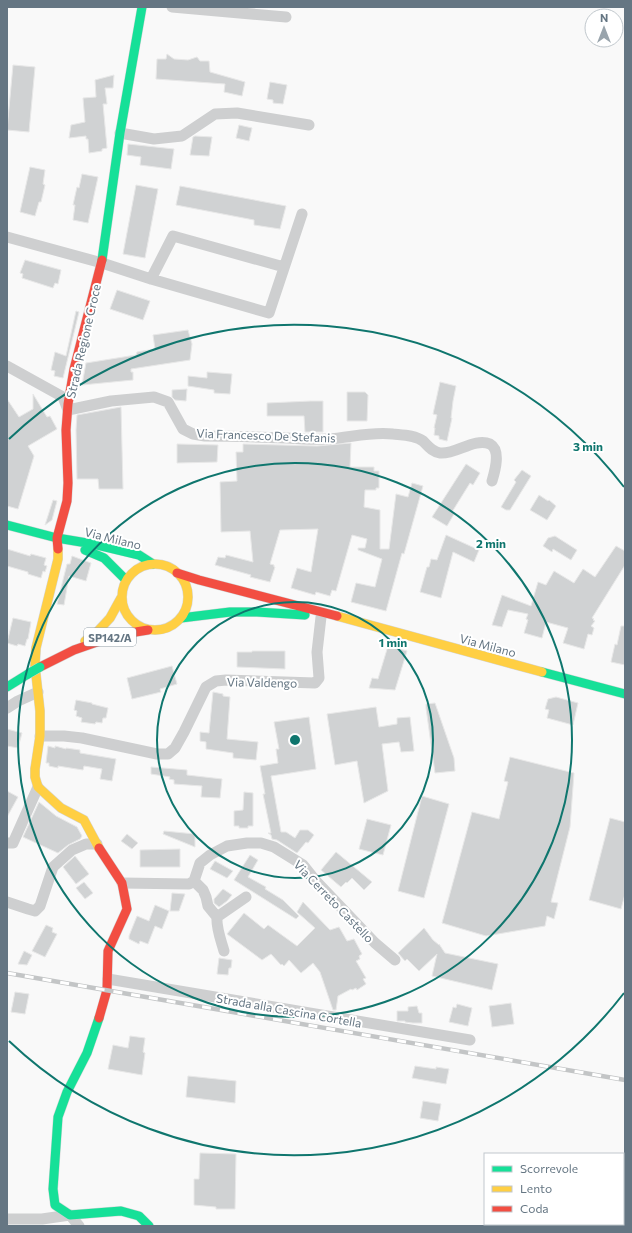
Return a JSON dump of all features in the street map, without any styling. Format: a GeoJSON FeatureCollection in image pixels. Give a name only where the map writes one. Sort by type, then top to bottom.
{"type":"FeatureCollection","features":[{"type":"Feature","properties":{"kind":"main road","name":"Strada Regione Croce"},"geometry":{"type":"LineString","coordinates":[[62,539],[68,483],[66,430],[74,369],[102,263],[120,133],[142,7]]}},
{"type":"Feature","properties":{"kind":"main road","name":"Via Milano"},"geometry":{"type":"LineString","coordinates":[[7,524],[62,539],[93,544],[139,555],[153,564]]}},
{"type":"Feature","properties":{"kind":"main road","name":"Via Milano"},"geometry":{"type":"LineString","coordinates":[[62,539],[104,558],[126,580]]}},
{"type":"Feature","properties":{"kind":"main road"},"geometry":{"type":"LineString","coordinates":[[62,539],[34,661],[40,711],[40,736],[36,777],[38,787],[61,808],[84,820],[105,858],[122,883],[127,909],[108,951],[108,979],[104,1003],[87,1053],[67,1092],[58,1117],[53,1190],[55,1205],[70,1215],[121,1211],[139,1216],[148,1226]]}},
{"type":"Feature","properties":{"kind":"main road"},"geometry":{"type":"LineString","coordinates":[[153,564],[166,566],[178,573],[184,581],[188,600],[186,610],[181,618],[166,629],[158,631],[148,630],[138,626],[129,619],[123,609],[121,598],[122,589],[126,580],[131,574],[145,565],[153,564]]}},
{"type":"Feature","properties":{"kind":"main road","name":"Via Milano"},"geometry":{"type":"LineString","coordinates":[[178,573],[199,580],[625,694]]}},
{"type":"Feature","properties":{"kind":"main road","name":"SP142/A"},"geometry":{"type":"LineString","coordinates":[[74,650],[98,631],[110,618],[121,598]]}},
{"type":"Feature","properties":{"kind":"main road","name":"Via Milano"},"geometry":{"type":"LineString","coordinates":[[181,618],[230,612],[257,612],[345,619]]}},
{"type":"Feature","properties":{"kind":"main road","name":"SP142/A"},"geometry":{"type":"LineString","coordinates":[[7,687],[40,667],[74,650],[118,635],[148,630]]}},
{"type":"Feature","properties":{"kind":"street"},"geometry":{"type":"LineString","coordinates":[[172,7],[286,17]]}},
{"type":"Feature","properties":{"kind":"street"},"geometry":{"type":"LineString","coordinates":[[120,133],[154,139],[182,136],[215,114],[236,113],[309,124]]}},
{"type":"Feature","properties":{"kind":"street"},"geometry":{"type":"LineString","coordinates":[[7,237],[102,263],[151,279],[269,313],[302,214]]}},
{"type":"Feature","properties":{"kind":"street"},"geometry":{"type":"LineString","coordinates":[[151,279],[173,236],[284,267]]}},
{"type":"Feature","properties":{"kind":"street"},"geometry":{"type":"LineString","coordinates":[[7,366],[63,397],[68,410]]}},
{"type":"Feature","properties":{"kind":"street","name":"Via Francesco De Stefanis"},"geometry":{"type":"LineString","coordinates":[[68,410],[111,400],[154,397],[168,402],[183,429],[193,434],[205,436],[326,439],[371,433],[391,433],[411,436],[422,441],[432,450],[439,453],[446,453],[480,442],[490,444],[496,450],[496,469],[492,481]]}},
{"type":"Feature","properties":{"kind":"street","name":"Via Valdengo"},"geometry":{"type":"LineString","coordinates":[[40,736],[82,738],[156,754],[168,754],[175,748],[206,687],[216,681],[226,680],[315,683],[319,678],[317,652],[321,617]]}},
{"type":"Feature","properties":{"kind":"street"},"geometry":{"type":"LineString","coordinates":[[7,708],[38,692]]}},
{"type":"Feature","properties":{"kind":"street"},"geometry":{"type":"LineString","coordinates":[[7,843],[13,843],[38,787]]}},
{"type":"Feature","properties":{"kind":"street","name":"Via Cerreto Castello"},"geometry":{"type":"LineString","coordinates":[[194,881],[200,863],[210,855],[228,846],[261,843],[274,847],[303,865],[315,880],[375,943],[395,960]]}},
{"type":"Feature","properties":{"kind":"street"},"geometry":{"type":"LineString","coordinates":[[7,902],[35,911],[40,906],[53,867],[72,850],[86,844],[97,844]]}},
{"type":"Feature","properties":{"kind":"street"},"geometry":{"type":"LineString","coordinates":[[122,883],[189,884],[194,881],[203,890],[208,906],[217,917],[216,925],[220,933],[224,951]]}},
{"type":"Feature","properties":{"kind":"street"},"geometry":{"type":"LineString","coordinates":[[217,917],[246,897]]}},
{"type":"Feature","properties":{"kind":"street","name":"Strada alla Cascina Cortella"},"geometry":{"type":"LineString","coordinates":[[108,979],[470,1040]]}},
{"type":"Feature","properties":{"kind":"street"},"geometry":{"type":"LineString","coordinates":[[7,1219],[42,1218],[70,1215],[78,1226]]}},
{"type":"Feature","properties":{"kind":"building"},"geometry":{"type":"Polygon","coordinates":[[[167,54],[174,59],[188,60],[197,57],[200,61],[209,61],[210,72],[245,82],[242,96],[224,92],[225,84],[156,79],[157,59],[166,59],[167,54]]]}},
{"type":"Feature","properties":{"kind":"building"},"geometry":{"type":"Polygon","coordinates":[[[13,65],[35,67],[29,132],[7,130],[13,65]]]}},
{"type":"Feature","properties":{"kind":"building"},"geometry":{"type":"Polygon","coordinates":[[[114,75],[113,88],[105,88],[107,104],[103,104],[107,148],[102,149],[102,151],[89,153],[88,139],[86,139],[86,136],[69,138],[71,125],[85,122],[83,98],[96,97],[95,80],[114,75]]]}},
{"type":"Feature","properties":{"kind":"building"},"geometry":{"type":"Polygon","coordinates":[[[270,82],[287,85],[283,104],[273,103],[273,100],[267,99],[270,82]]]}},
{"type":"Feature","properties":{"kind":"building"},"geometry":{"type":"Polygon","coordinates":[[[239,125],[252,128],[249,141],[236,138],[239,125]]]}},
{"type":"Feature","properties":{"kind":"building"},"geometry":{"type":"Polygon","coordinates":[[[193,137],[212,137],[209,156],[190,155],[193,137]]]}},
{"type":"Feature","properties":{"kind":"building"},"geometry":{"type":"Polygon","coordinates":[[[128,144],[174,149],[171,169],[140,165],[141,157],[127,155],[128,144]]]}},
{"type":"Feature","properties":{"kind":"building"},"geometry":{"type":"Polygon","coordinates":[[[30,167],[45,170],[43,184],[45,185],[41,202],[39,202],[35,216],[20,212],[30,167]]]}},
{"type":"Feature","properties":{"kind":"building"},"geometry":{"type":"Polygon","coordinates":[[[82,174],[98,177],[88,223],[73,220],[75,205],[73,205],[82,174]]]}},
{"type":"Feature","properties":{"kind":"building"},"geometry":{"type":"Polygon","coordinates":[[[136,185],[158,189],[145,258],[123,254],[136,185]]]}},
{"type":"Feature","properties":{"kind":"building"},"geometry":{"type":"Polygon","coordinates":[[[180,186],[286,206],[280,229],[254,225],[254,220],[176,205],[180,186]]]}},
{"type":"Feature","properties":{"kind":"building"},"geometry":{"type":"Polygon","coordinates":[[[25,260],[61,270],[58,284],[55,283],[53,288],[22,278],[23,274],[20,273],[25,260]]]}},
{"type":"Feature","properties":{"kind":"building"},"geometry":{"type":"Polygon","coordinates":[[[117,290],[150,301],[143,320],[110,309],[117,290]]]}},
{"type":"Feature","properties":{"kind":"building"},"geometry":{"type":"Polygon","coordinates":[[[76,311],[79,312],[63,378],[54,376],[55,371],[51,370],[55,352],[66,356],[76,311]]]}},
{"type":"Feature","properties":{"kind":"building"},"geometry":{"type":"Polygon","coordinates":[[[188,330],[192,344],[190,360],[131,369],[131,372],[133,372],[133,380],[82,385],[86,363],[136,355],[137,352],[155,349],[153,335],[188,330]]]}},
{"type":"Feature","properties":{"kind":"building"},"geometry":{"type":"Polygon","coordinates":[[[207,372],[232,374],[230,394],[214,393],[214,390],[188,386],[188,376],[207,378],[207,372]]]}},
{"type":"Feature","properties":{"kind":"building"},"geometry":{"type":"Polygon","coordinates":[[[440,382],[456,386],[452,418],[447,441],[439,439],[439,436],[434,435],[437,415],[433,414],[440,382]]]}},
{"type":"Feature","properties":{"kind":"building"},"geometry":{"type":"Polygon","coordinates":[[[187,389],[186,401],[175,400],[172,397],[172,390],[187,389]]]}},
{"type":"Feature","properties":{"kind":"building"},"geometry":{"type":"Polygon","coordinates":[[[347,392],[365,392],[368,395],[367,421],[347,421],[347,392]]]}},
{"type":"Feature","properties":{"kind":"building"},"geometry":{"type":"Polygon","coordinates":[[[33,394],[47,417],[50,416],[57,429],[28,446],[34,456],[18,509],[7,506],[7,399],[19,417],[33,409],[33,394]]]}},
{"type":"Feature","properties":{"kind":"building"},"geometry":{"type":"Polygon","coordinates":[[[323,401],[323,432],[305,432],[304,416],[267,416],[267,403],[323,401]]]}},
{"type":"Feature","properties":{"kind":"building"},"geometry":{"type":"Polygon","coordinates":[[[121,407],[123,489],[99,489],[98,479],[77,479],[77,415],[121,407]]]}},
{"type":"Feature","properties":{"kind":"building"},"geometry":{"type":"Polygon","coordinates":[[[351,443],[350,467],[374,467],[374,471],[379,471],[379,488],[376,488],[376,490],[365,490],[364,507],[380,510],[380,549],[389,549],[396,494],[408,497],[412,483],[423,486],[386,611],[351,602],[356,583],[375,587],[382,559],[358,550],[358,548],[365,548],[367,539],[352,535],[336,591],[332,590],[330,596],[316,592],[315,595],[291,588],[297,568],[311,572],[318,529],[280,530],[270,564],[274,565],[275,567],[270,582],[215,565],[218,557],[225,558],[226,555],[253,562],[250,531],[221,532],[220,482],[237,481],[236,452],[243,452],[243,444],[317,446],[351,443]]]}},
{"type":"Feature","properties":{"kind":"building"},"geometry":{"type":"Polygon","coordinates":[[[177,444],[218,445],[217,462],[177,463],[177,444]]]}},
{"type":"Feature","properties":{"kind":"building"},"geometry":{"type":"Polygon","coordinates":[[[466,464],[480,473],[473,485],[470,483],[452,512],[454,514],[447,526],[432,517],[466,464]]]}},
{"type":"Feature","properties":{"kind":"building"},"geometry":{"type":"Polygon","coordinates":[[[522,470],[531,476],[510,510],[506,510],[501,507],[516,482],[514,480],[522,470]]]}},
{"type":"Feature","properties":{"kind":"building"},"geometry":{"type":"Polygon","coordinates":[[[539,495],[548,501],[549,500],[556,506],[547,520],[530,510],[539,495]]]}},
{"type":"Feature","properties":{"kind":"building"},"geometry":{"type":"Polygon","coordinates":[[[53,500],[57,501],[52,520],[45,525],[53,500]]]}},
{"type":"Feature","properties":{"kind":"building"},"geometry":{"type":"Polygon","coordinates":[[[446,535],[479,550],[474,562],[453,552],[441,598],[420,592],[427,567],[429,567],[431,559],[437,560],[446,535]]]}},
{"type":"Feature","properties":{"kind":"building"},"geometry":{"type":"Polygon","coordinates":[[[555,536],[577,550],[571,560],[553,549],[552,552],[543,546],[548,538],[555,536]]]}},
{"type":"Feature","properties":{"kind":"building"},"geometry":{"type":"Polygon","coordinates":[[[616,546],[625,551],[625,565],[592,618],[595,621],[591,626],[594,628],[592,635],[588,634],[584,649],[563,643],[568,628],[546,622],[542,638],[524,633],[528,620],[526,619],[528,614],[508,610],[502,627],[492,625],[502,595],[531,606],[538,582],[546,585],[554,571],[574,583],[583,569],[595,577],[616,546]]]}},
{"type":"Feature","properties":{"kind":"building"},"geometry":{"type":"Polygon","coordinates":[[[7,549],[30,556],[31,554],[46,558],[44,565],[47,566],[45,572],[43,571],[41,578],[28,574],[28,572],[7,566],[7,549]]]}},
{"type":"Feature","properties":{"kind":"building"},"geometry":{"type":"Polygon","coordinates":[[[72,556],[91,563],[86,581],[69,576],[64,605],[57,604],[67,564],[70,564],[72,556]]]}},
{"type":"Feature","properties":{"kind":"building"},"geometry":{"type":"Polygon","coordinates":[[[13,618],[31,622],[28,639],[25,646],[18,644],[17,646],[7,643],[13,618]]]}},
{"type":"Feature","properties":{"kind":"building"},"geometry":{"type":"Polygon","coordinates":[[[621,626],[625,626],[625,665],[611,662],[615,644],[617,645],[621,626]]]}},
{"type":"Feature","properties":{"kind":"building"},"geometry":{"type":"Polygon","coordinates":[[[388,646],[407,651],[395,690],[369,688],[372,678],[378,679],[388,646]]]}},
{"type":"Feature","properties":{"kind":"building"},"geometry":{"type":"Polygon","coordinates":[[[285,651],[285,669],[237,667],[237,652],[285,651]]]}},
{"type":"Feature","properties":{"kind":"building"},"geometry":{"type":"Polygon","coordinates":[[[172,666],[177,684],[160,689],[161,692],[132,699],[127,678],[172,666]]]}},
{"type":"Feature","properties":{"kind":"building"},"geometry":{"type":"Polygon","coordinates":[[[213,692],[230,697],[227,739],[258,742],[256,760],[233,758],[233,753],[206,749],[206,742],[200,741],[200,732],[209,733],[213,692]]]}},
{"type":"Feature","properties":{"kind":"building"},"geometry":{"type":"Polygon","coordinates":[[[556,697],[578,703],[573,725],[547,718],[549,710],[545,709],[548,699],[556,697]]]}},
{"type":"Feature","properties":{"kind":"building"},"geometry":{"type":"Polygon","coordinates":[[[76,700],[108,708],[106,718],[103,718],[102,723],[96,722],[95,724],[81,722],[82,718],[76,716],[77,711],[74,710],[76,700]]]}},
{"type":"Feature","properties":{"kind":"building"},"geometry":{"type":"Polygon","coordinates":[[[435,703],[454,758],[455,771],[435,773],[426,704],[435,703]]]}},
{"type":"Feature","properties":{"kind":"building"},"geometry":{"type":"Polygon","coordinates":[[[376,707],[379,727],[397,724],[397,718],[410,717],[414,751],[401,752],[399,742],[382,744],[388,791],[364,803],[357,761],[335,765],[327,714],[376,707]]]}},
{"type":"Feature","properties":{"kind":"building"},"geometry":{"type":"Polygon","coordinates":[[[309,717],[316,769],[271,776],[281,832],[286,832],[295,838],[300,830],[308,830],[314,835],[297,853],[277,840],[272,839],[271,835],[268,833],[271,833],[263,794],[265,794],[260,766],[278,763],[276,749],[279,749],[274,722],[309,717]]]}},
{"type":"Feature","properties":{"kind":"building"},"geometry":{"type":"Polygon","coordinates":[[[7,729],[22,733],[18,748],[7,746],[7,729]]]}},
{"type":"Feature","properties":{"kind":"building"},"geometry":{"type":"Polygon","coordinates":[[[48,746],[80,750],[80,753],[116,759],[112,781],[100,779],[102,769],[84,766],[83,770],[49,766],[49,763],[46,763],[48,746]]]}},
{"type":"Feature","properties":{"kind":"building"},"geometry":{"type":"Polygon","coordinates":[[[510,757],[574,773],[570,827],[551,902],[558,903],[554,919],[547,916],[545,926],[486,936],[442,923],[472,812],[499,819],[508,782],[504,781],[510,757]]]}},
{"type":"Feature","properties":{"kind":"building"},"geometry":{"type":"Polygon","coordinates":[[[151,767],[187,770],[187,775],[222,779],[220,798],[201,797],[202,786],[174,784],[174,780],[169,779],[170,777],[151,774],[151,767]]]}},
{"type":"Feature","properties":{"kind":"building"},"geometry":{"type":"Polygon","coordinates":[[[7,791],[18,797],[7,817],[7,791]]]}},
{"type":"Feature","properties":{"kind":"building"},"geometry":{"type":"Polygon","coordinates":[[[244,792],[253,793],[253,826],[248,826],[248,828],[239,828],[239,826],[234,826],[234,811],[243,810],[244,792]]]}},
{"type":"Feature","properties":{"kind":"building"},"geometry":{"type":"Polygon","coordinates":[[[422,796],[449,804],[424,898],[398,891],[422,796]]]}},
{"type":"Feature","properties":{"kind":"building"},"geometry":{"type":"Polygon","coordinates":[[[39,802],[56,816],[77,827],[82,836],[80,839],[68,845],[58,853],[23,837],[39,802]]]}},
{"type":"Feature","properties":{"kind":"building"},"geometry":{"type":"Polygon","coordinates":[[[610,818],[625,822],[625,894],[621,909],[589,900],[610,818]]]}},
{"type":"Feature","properties":{"kind":"building"},"geometry":{"type":"Polygon","coordinates":[[[367,819],[391,825],[383,855],[359,849],[367,819]]]}},
{"type":"Feature","properties":{"kind":"building"},"geometry":{"type":"Polygon","coordinates":[[[164,831],[195,834],[195,847],[163,834],[164,831]]]}},
{"type":"Feature","properties":{"kind":"building"},"geometry":{"type":"Polygon","coordinates":[[[127,834],[138,843],[132,849],[121,841],[127,834]]]}},
{"type":"Feature","properties":{"kind":"building"},"geometry":{"type":"Polygon","coordinates":[[[180,849],[180,867],[140,867],[140,850],[180,849]]]}},
{"type":"Feature","properties":{"kind":"building"},"geometry":{"type":"Polygon","coordinates":[[[336,852],[372,882],[364,890],[352,878],[341,887],[321,870],[336,852]]]}},
{"type":"Feature","properties":{"kind":"building"},"geometry":{"type":"Polygon","coordinates":[[[250,855],[258,860],[248,877],[266,887],[265,889],[283,900],[299,916],[296,919],[234,880],[250,855]]]}},
{"type":"Feature","properties":{"kind":"building"},"geometry":{"type":"Polygon","coordinates":[[[75,856],[89,874],[76,884],[63,867],[75,856]]]}},
{"type":"Feature","properties":{"kind":"building"},"geometry":{"type":"Polygon","coordinates":[[[215,861],[233,871],[227,878],[210,869],[215,861]]]}},
{"type":"Feature","properties":{"kind":"building"},"geometry":{"type":"Polygon","coordinates":[[[84,882],[93,893],[85,899],[76,888],[84,882]]]}},
{"type":"Feature","properties":{"kind":"building"},"geometry":{"type":"Polygon","coordinates":[[[223,889],[232,895],[219,907],[214,903],[214,899],[223,889]]]}},
{"type":"Feature","properties":{"kind":"building"},"geometry":{"type":"Polygon","coordinates":[[[172,893],[185,894],[179,911],[170,911],[172,893]]]}},
{"type":"Feature","properties":{"kind":"building"},"geometry":{"type":"Polygon","coordinates":[[[303,902],[330,930],[339,927],[347,941],[354,939],[362,954],[359,956],[360,959],[356,961],[366,978],[363,979],[366,984],[357,990],[356,988],[351,989],[338,996],[336,1010],[333,1010],[320,972],[313,963],[301,973],[289,960],[284,966],[282,964],[281,965],[271,954],[262,960],[227,934],[244,913],[264,929],[268,925],[297,946],[315,928],[297,912],[303,902]]]}},
{"type":"Feature","properties":{"kind":"building"},"geometry":{"type":"Polygon","coordinates":[[[155,905],[169,911],[162,929],[155,926],[148,944],[140,941],[139,944],[129,939],[137,916],[149,921],[155,905]]]}},
{"type":"Feature","properties":{"kind":"building"},"geometry":{"type":"Polygon","coordinates":[[[46,925],[53,928],[52,932],[57,934],[45,957],[32,951],[46,925]]]}},
{"type":"Feature","properties":{"kind":"building"},"geometry":{"type":"Polygon","coordinates":[[[424,928],[445,953],[498,964],[492,990],[432,976],[437,954],[419,971],[407,959],[405,961],[398,953],[424,928]]]}},
{"type":"Feature","properties":{"kind":"building"},"geometry":{"type":"Polygon","coordinates":[[[24,951],[32,955],[27,965],[18,964],[24,951]]]}},
{"type":"Feature","properties":{"kind":"building"},"geometry":{"type":"Polygon","coordinates":[[[219,958],[232,960],[228,975],[217,974],[219,958]]]}},
{"type":"Feature","properties":{"kind":"building"},"geometry":{"type":"Polygon","coordinates":[[[15,992],[29,994],[25,1014],[11,1012],[15,992]]]}},
{"type":"Feature","properties":{"kind":"building"},"geometry":{"type":"Polygon","coordinates":[[[511,1003],[514,1024],[492,1027],[489,1006],[511,1003]]]}},
{"type":"Feature","properties":{"kind":"building"},"geometry":{"type":"Polygon","coordinates":[[[457,1004],[472,1008],[468,1026],[449,1022],[453,1007],[456,1008],[457,1004]]]}},
{"type":"Feature","properties":{"kind":"building"},"geometry":{"type":"Polygon","coordinates":[[[417,1006],[419,1013],[422,1013],[422,1023],[397,1021],[397,1011],[408,1011],[408,1007],[417,1006]]]}},
{"type":"Feature","properties":{"kind":"building"},"geometry":{"type":"Polygon","coordinates":[[[130,1036],[145,1038],[143,1052],[145,1053],[142,1075],[108,1069],[113,1045],[128,1048],[130,1036]]]}},
{"type":"Feature","properties":{"kind":"building"},"geometry":{"type":"Polygon","coordinates":[[[415,1066],[449,1069],[446,1084],[412,1078],[415,1066]]]}},
{"type":"Feature","properties":{"kind":"building"},"geometry":{"type":"Polygon","coordinates":[[[188,1076],[236,1081],[235,1103],[186,1097],[188,1076]]]}},
{"type":"Feature","properties":{"kind":"building"},"geometry":{"type":"Polygon","coordinates":[[[423,1101],[441,1104],[438,1121],[420,1118],[423,1101]]]}},
{"type":"Feature","properties":{"kind":"building"},"geometry":{"type":"Polygon","coordinates":[[[200,1153],[236,1154],[235,1209],[216,1209],[216,1207],[194,1205],[194,1179],[199,1179],[200,1153]]]}},
{"type":"Feature","properties":{"kind":"railway"},"geometry":{"type":"LineString","coordinates":[[7,973],[625,1080]]}},
{"type":"Feature","properties":{"kind":"traffic: fast"},"geometry":{"type":"LineString","coordinates":[[102,260],[120,133],[142,7]]}},
{"type":"Feature","properties":{"kind":"traffic: fast"},"geometry":{"type":"LineString","coordinates":[[7,525],[57,538],[93,544],[139,555],[153,564]]}},
{"type":"Feature","properties":{"kind":"traffic: fast"},"geometry":{"type":"LineString","coordinates":[[85,550],[104,558],[126,580]]}},
{"type":"Feature","properties":{"kind":"traffic: fast"},"geometry":{"type":"LineString","coordinates":[[181,618],[230,612],[305,615]]}},
{"type":"Feature","properties":{"kind":"traffic: fast"},"geometry":{"type":"LineString","coordinates":[[28,674],[40,667]]}},
{"type":"Feature","properties":{"kind":"traffic: fast"},"geometry":{"type":"LineString","coordinates":[[542,672],[625,694]]}},
{"type":"Feature","properties":{"kind":"traffic: fast"},"geometry":{"type":"LineString","coordinates":[[7,687],[28,674]]}},
{"type":"Feature","properties":{"kind":"traffic: fast"},"geometry":{"type":"LineString","coordinates":[[99,1018],[87,1053],[67,1092],[58,1117],[53,1189],[55,1205],[70,1215],[121,1211],[139,1216],[149,1226]]}},
{"type":"Feature","properties":{"kind":"traffic: slow"},"geometry":{"type":"LineString","coordinates":[[58,549],[58,559],[36,648],[35,666],[40,711],[40,736],[35,777],[38,787],[61,808],[84,820],[99,848]]}},
{"type":"Feature","properties":{"kind":"traffic: slow"},"geometry":{"type":"LineString","coordinates":[[149,564],[161,564],[173,569],[183,579],[188,591],[188,597],[186,610],[173,625],[161,630],[149,630],[137,625],[127,615],[122,603],[122,591],[127,579],[137,569],[149,564]]}},
{"type":"Feature","properties":{"kind":"traffic: slow"},"geometry":{"type":"LineString","coordinates":[[85,641],[98,631],[110,618],[121,598]]}},
{"type":"Feature","properties":{"kind":"traffic: slow"},"geometry":{"type":"LineString","coordinates":[[337,616],[542,672]]}},
{"type":"Feature","properties":{"kind":"traffic: jam"},"geometry":{"type":"LineString","coordinates":[[58,549],[57,538],[67,501],[68,483],[66,430],[68,404],[74,369],[102,260]]}},
{"type":"Feature","properties":{"kind":"traffic: jam"},"geometry":{"type":"LineString","coordinates":[[177,573],[337,616]]}},
{"type":"Feature","properties":{"kind":"traffic: jam"},"geometry":{"type":"LineString","coordinates":[[40,667],[74,650],[117,635],[148,630]]}},
{"type":"Feature","properties":{"kind":"traffic: jam"},"geometry":{"type":"LineString","coordinates":[[99,848],[122,883],[127,909],[108,951],[107,990],[99,1018]]}}]}
